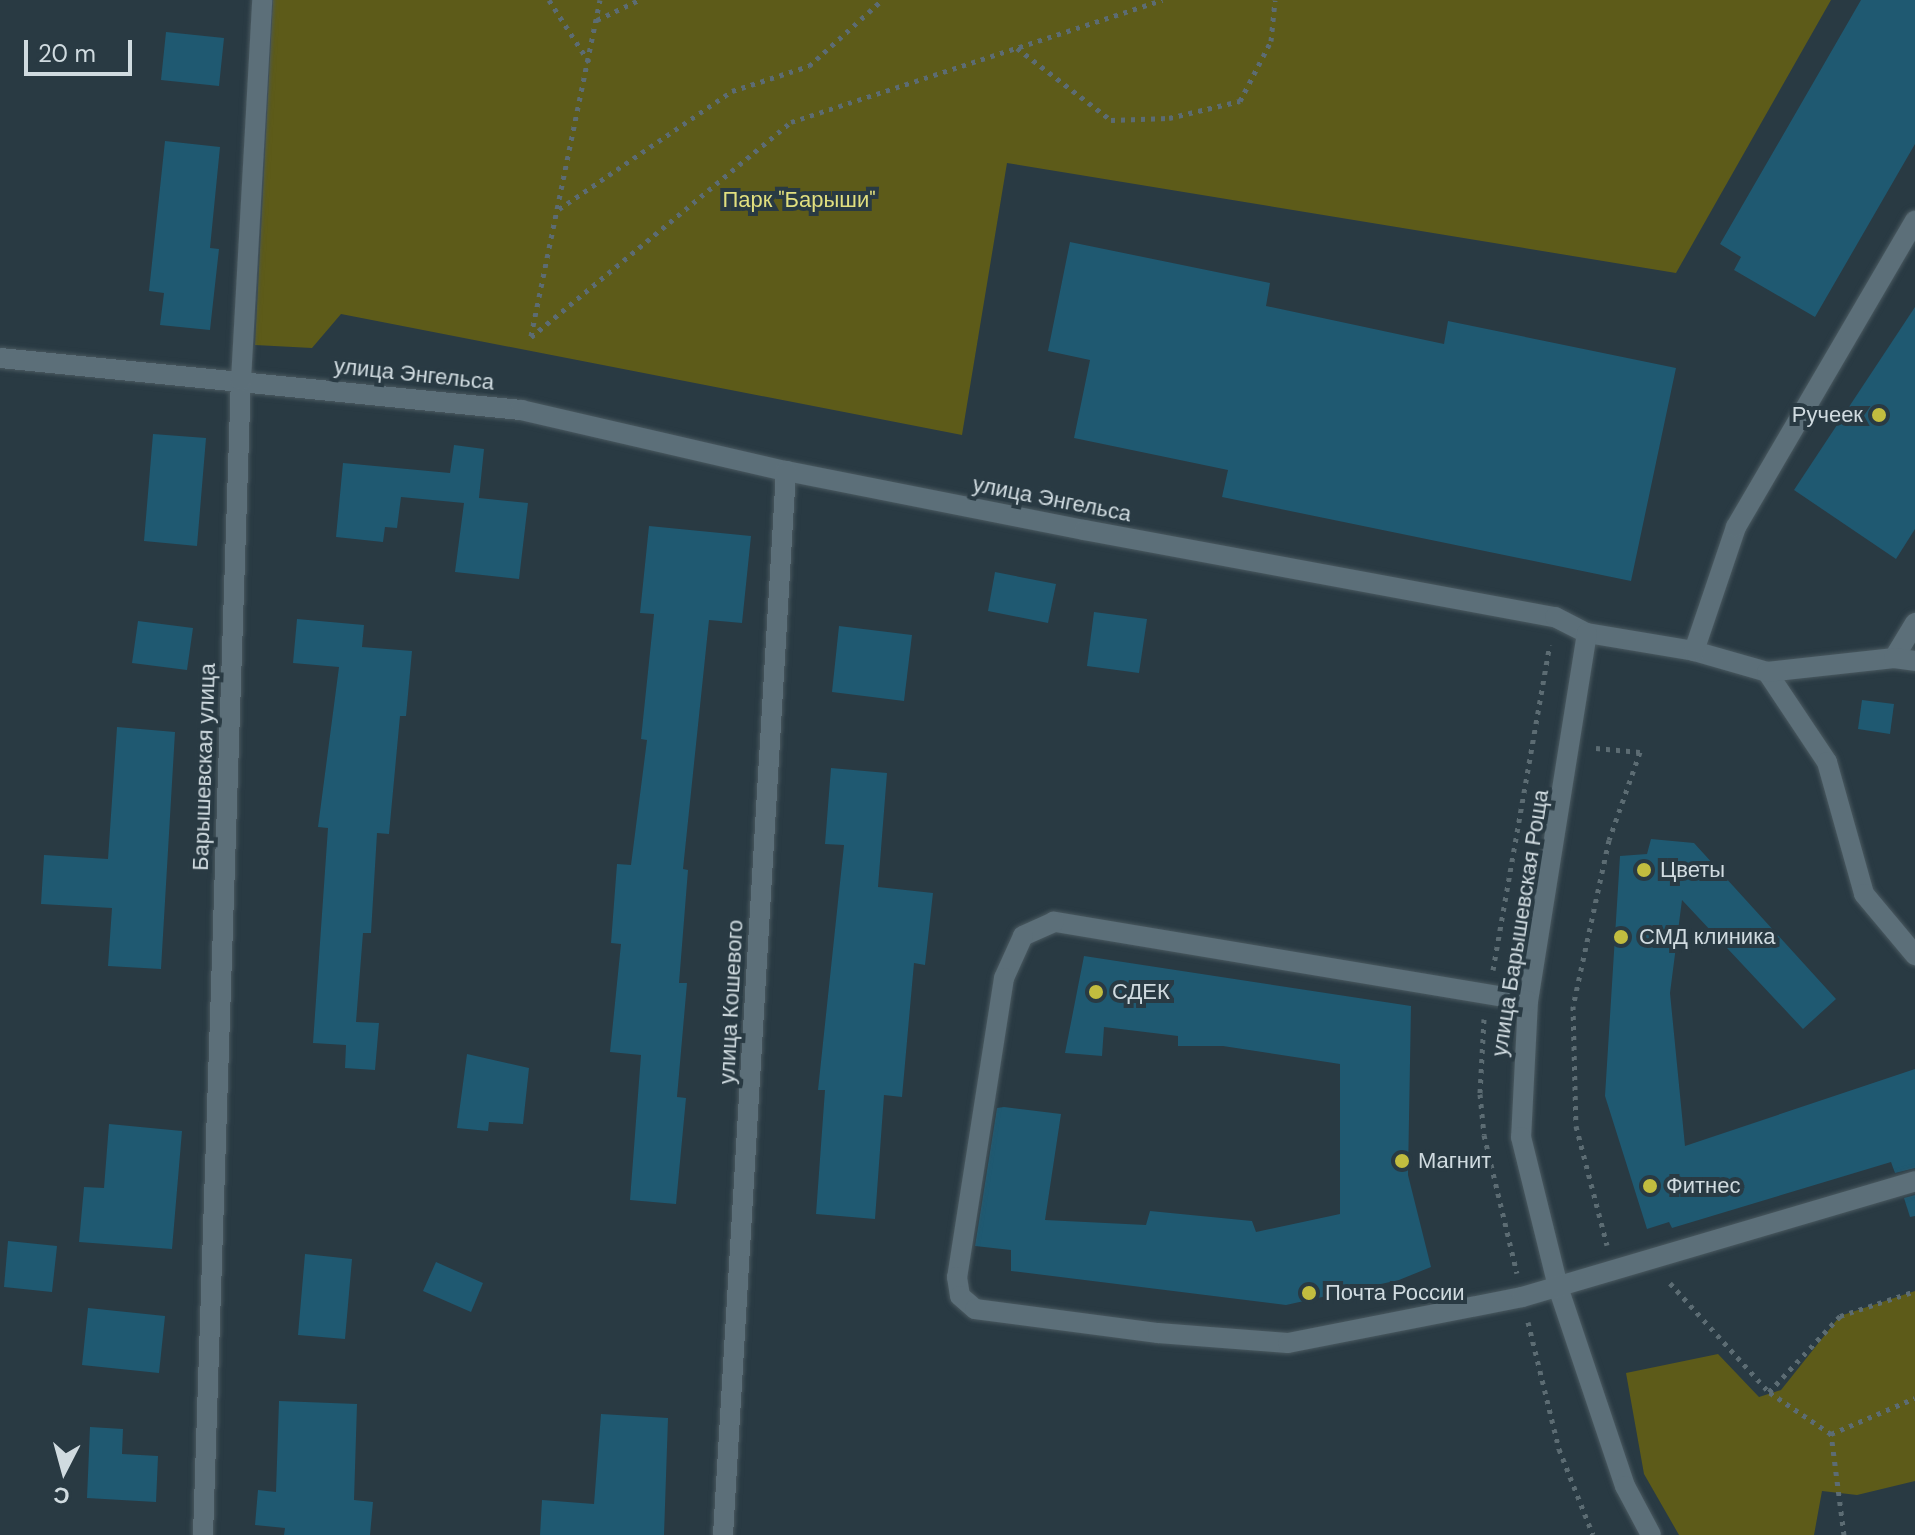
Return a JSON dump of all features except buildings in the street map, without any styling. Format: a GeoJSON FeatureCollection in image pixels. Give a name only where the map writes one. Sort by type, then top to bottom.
{"type":"FeatureCollection","features":[{"type":"Feature","properties":{"kind":"street","name":"Барышевская улица"},"geometry":{"type":"LineString","coordinates":[[203,1535],[241,380],[262,0]]}},
{"type":"Feature","properties":{"kind":"street"},"geometry":{"type":"LineString","coordinates":[[1694,651],[1736,527],[1915,222]]}},
{"type":"Feature","properties":{"kind":"street","name":"улица Энгельса"},"geometry":{"type":"LineString","coordinates":[[0,358],[521,410],[786,471],[1555,617],[1587,633],[1694,651],[1767,672]]}},
{"type":"Feature","properties":{"kind":"street","name":"улица Кошевого"},"geometry":{"type":"LineString","coordinates":[[723,1535],[786,471]]}},
{"type":"Feature","properties":{"kind":"street"},"geometry":{"type":"LineString","coordinates":[[1894,658],[1915,623]]}},
{"type":"Feature","properties":{"kind":"street","name":"улица Барышевская Роща"},"geometry":{"type":"LineString","coordinates":[[1587,633],[1573,746],[1528,1001],[1521,1137],[1558,1287],[1625,1486],[1651,1535]]}},
{"type":"Feature","properties":{"kind":"street"},"geometry":{"type":"LineString","coordinates":[[1915,661],[1894,658],[1767,672],[1827,762],[1864,894],[1915,955]]}},
{"type":"Feature","properties":{"kind":"street"},"geometry":{"type":"LineString","coordinates":[[1528,1001],[1054,922],[1023,936],[1004,978],[957,1277],[960,1296],[975,1309],[1158,1333],[1288,1343],[1558,1287],[1915,1181]]}},
{"type":"Feature","properties":{"kind":"path"},"geometry":{"type":"LineString","coordinates":[[549,0],[589,62]]}},
{"type":"Feature","properties":{"kind":"path"},"geometry":{"type":"LineString","coordinates":[[600,0],[531,337],[791,122],[1158,1]]}},
{"type":"Feature","properties":{"kind":"path"},"geometry":{"type":"LineString","coordinates":[[596,21],[639,0]]}},
{"type":"Feature","properties":{"kind":"path"},"geometry":{"type":"LineString","coordinates":[[869,0],[874,7]]}},
{"type":"Feature","properties":{"kind":"path"},"geometry":{"type":"LineString","coordinates":[[559,209],[732,91],[809,66],[882,0]]}},
{"type":"Feature","properties":{"kind":"path"},"geometry":{"type":"LineString","coordinates":[[1017,48],[1111,120],[1169,118],[1240,101],[1271,41],[1275,0]]}},
{"type":"Feature","properties":{"kind":"path"},"geometry":{"type":"LineString","coordinates":[[1531,741],[1640,752],[1609,840],[1573,1006],[1576,1126],[1608,1247],[1669,1283],[1769,1392],[1831,1434],[1844,1535]]}},
{"type":"Feature","properties":{"kind":"path"},"geometry":{"type":"LineString","coordinates":[[1769,1392],[1840,1316],[1915,1291]]}},
{"type":"Feature","properties":{"kind":"path"},"geometry":{"type":"LineString","coordinates":[[1831,1434],[1915,1398]]}},
{"type":"Feature","properties":{"kind":"green space","name":"Парк \"Барыши\""},"geometry":{"type":"Polygon","coordinates":[[[273,0],[1831,0],[1676,273],[1007,163],[962,435],[341,314],[312,348],[255,345],[273,0]]]}},
{"type":"Feature","properties":{"kind":"green space"},"geometry":{"type":"Polygon","coordinates":[[[1915,1291],[1915,1481],[1857,1495],[1822,1491],[1814,1535],[1679,1535],[1644,1474],[1626,1373],[1718,1354],[1759,1397],[1781,1390],[1840,1316],[1915,1291]]]}},
{"type":"Feature","properties":{"kind":"place","name":"Ручеек"},"geometry":{"type":"Point","coordinates":[1879,415]}},
{"type":"Feature","properties":{"kind":"place","name":"Цветы"},"geometry":{"type":"Point","coordinates":[1644,870]}},
{"type":"Feature","properties":{"kind":"place","name":"СМД клиника"},"geometry":{"type":"Point","coordinates":[1621,937]}},
{"type":"Feature","properties":{"kind":"place","name":"СДЕК"},"geometry":{"type":"Point","coordinates":[1096,992]}},
{"type":"Feature","properties":{"kind":"place","name":"Магнит"},"geometry":{"type":"Point","coordinates":[1402,1161]}},
{"type":"Feature","properties":{"kind":"place","name":"Фитнес"},"geometry":{"type":"Point","coordinates":[1650,1186]}},
{"type":"Feature","properties":{"kind":"place","name":"Почта России"},"geometry":{"type":"Point","coordinates":[1309,1293]}}]}
